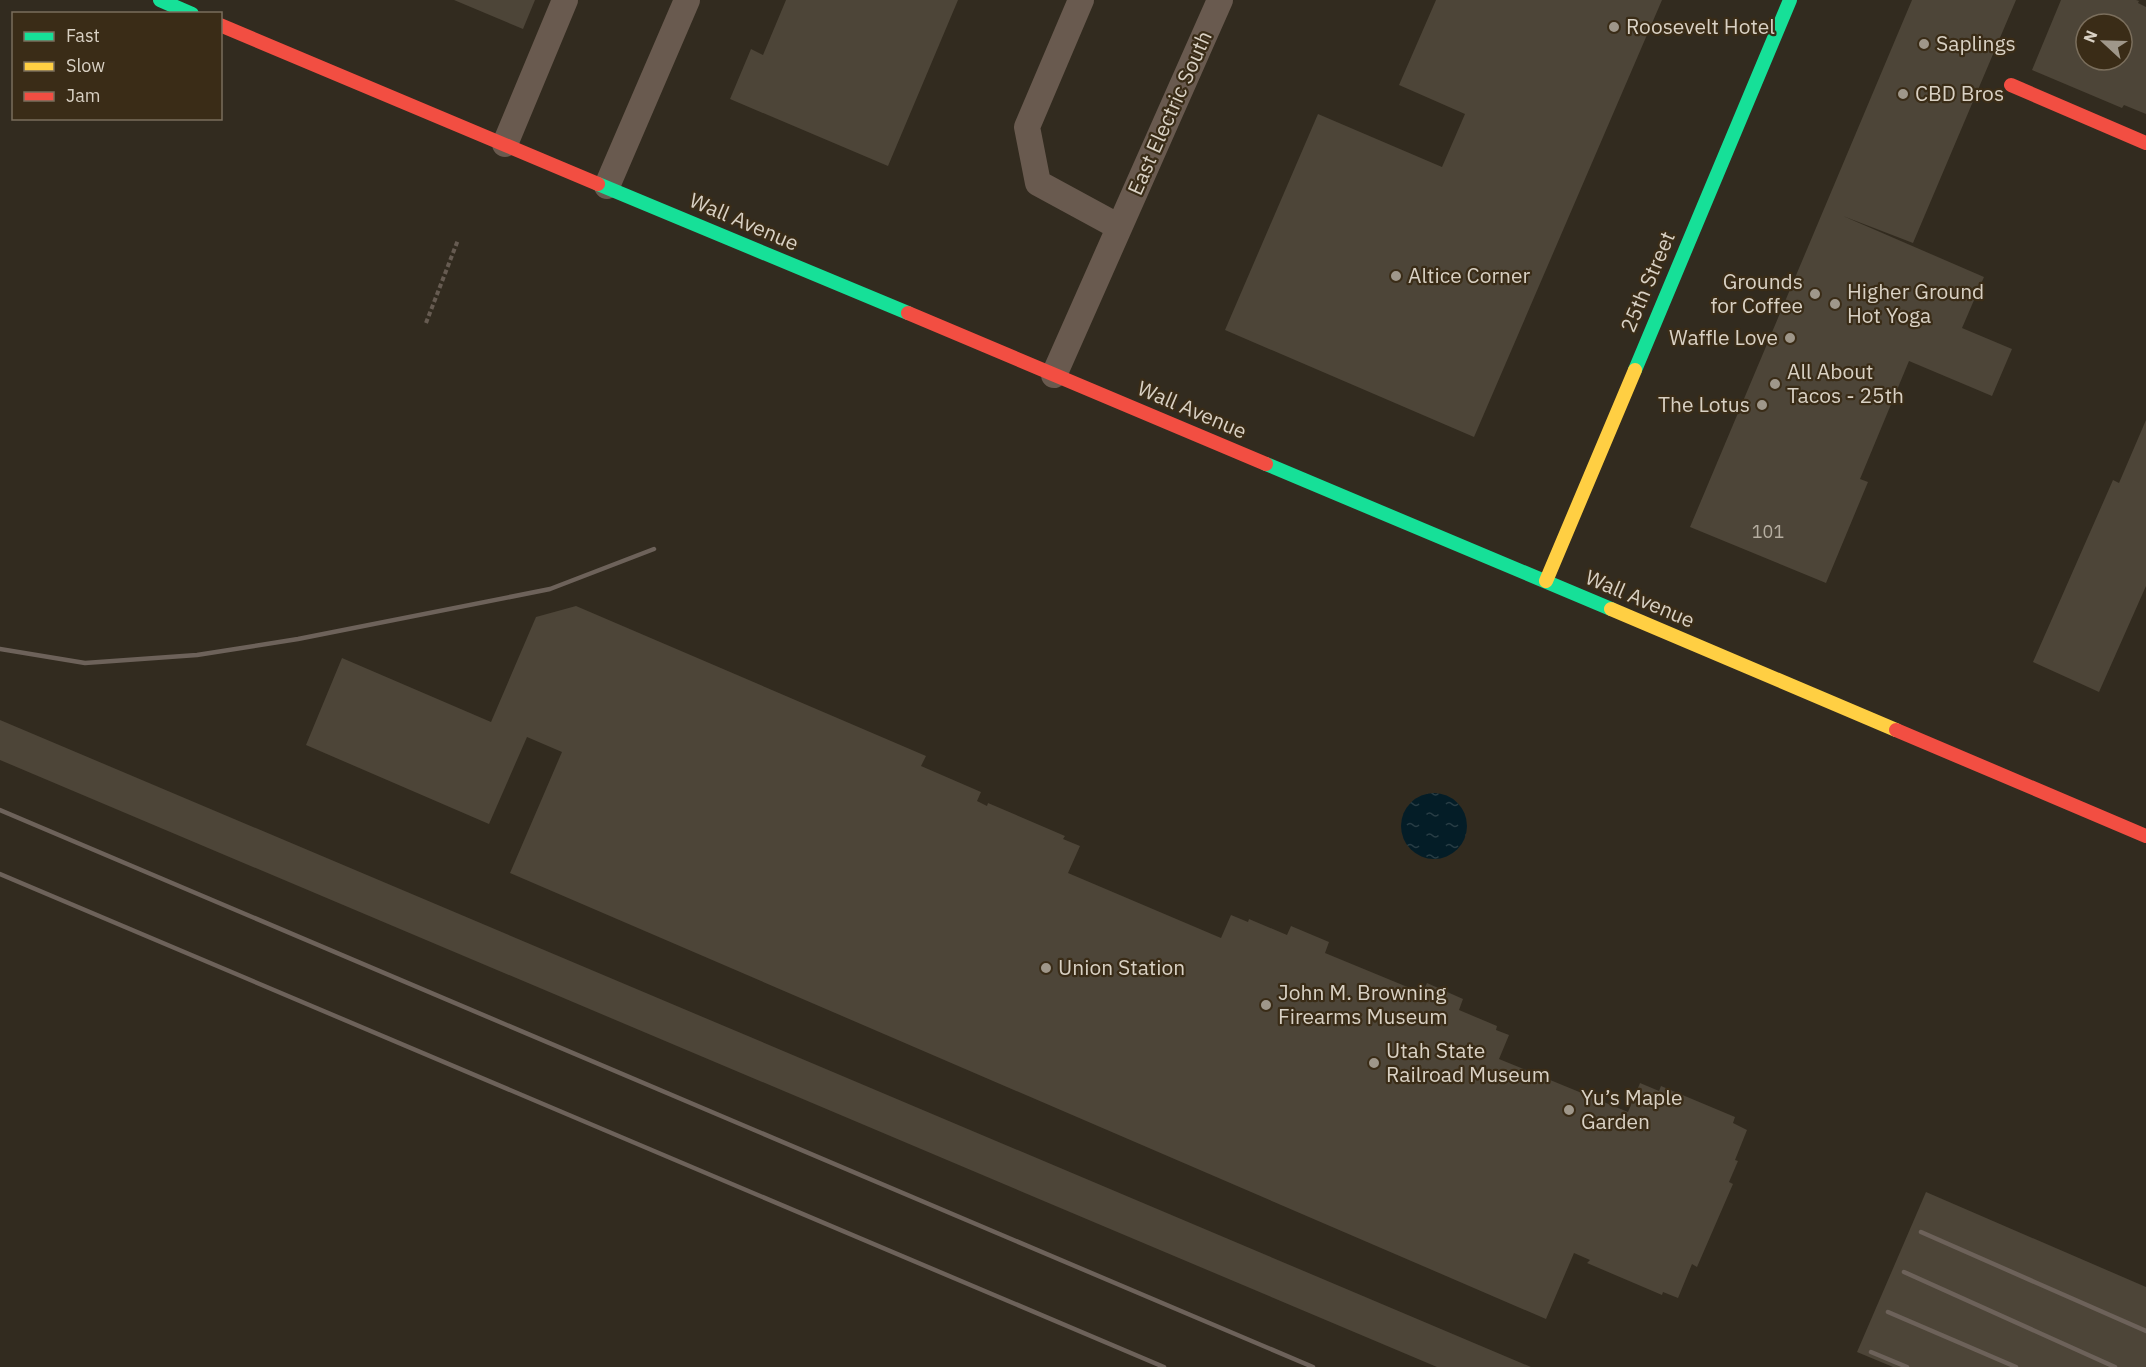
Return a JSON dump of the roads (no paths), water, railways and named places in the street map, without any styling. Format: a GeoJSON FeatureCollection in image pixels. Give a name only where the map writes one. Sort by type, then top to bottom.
{"type":"FeatureCollection","features":[{"type":"Feature","properties":{"kind":"main road"},"geometry":{"type":"LineString","coordinates":[[160,0],[187,12]]}},
{"type":"Feature","properties":{"kind":"main road","name":"25th Street"},"geometry":{"type":"LineString","coordinates":[[1546,582],[1790,0]]}},
{"type":"Feature","properties":{"kind":"main road","name":"Wall Avenue"},"geometry":{"type":"LineString","coordinates":[[222,26],[607,186],[2146,837]]}},
{"type":"Feature","properties":{"kind":"main road"},"geometry":{"type":"LineString","coordinates":[[2012,85],[2146,143]]}},
{"type":"Feature","properties":{"kind":"lane"},"geometry":{"type":"LineString","coordinates":[[505,144],[565,0]]}},
{"type":"Feature","properties":{"kind":"lane"},"geometry":{"type":"LineString","coordinates":[[607,186],[687,0]]}},
{"type":"Feature","properties":{"kind":"lane"},"geometry":{"type":"LineString","coordinates":[[1081,0],[1027,127],[1038,183],[1119,227]]}},
{"type":"Feature","properties":{"kind":"lane","name":"East Electric South"},"geometry":{"type":"LineString","coordinates":[[1054,375],[1220,0]]}},
{"type":"Feature","properties":{"kind":"water"},"geometry":{"type":"Polygon","coordinates":[[[1428,793],[1440,793],[1452,798],[1462,808],[1467,826],[1465,839],[1452,854],[1440,859],[1428,859],[1416,854],[1406,844],[1401,832],[1401,820],[1406,808],[1416,798],[1428,793]]]}},
{"type":"Feature","properties":{"kind":"railway"},"geometry":{"type":"LineString","coordinates":[[0,649],[85,663],[197,655],[298,639],[550,589],[654,549]]}},
{"type":"Feature","properties":{"kind":"railway"},"geometry":{"type":"LineString","coordinates":[[0,810],[1313,1367]]}},
{"type":"Feature","properties":{"kind":"railway"},"geometry":{"type":"LineString","coordinates":[[0,874],[1164,1367]]}},
{"type":"Feature","properties":{"kind":"railway"},"geometry":{"type":"LineString","coordinates":[[1921,1232],[2146,1331]]}},
{"type":"Feature","properties":{"kind":"railway"},"geometry":{"type":"LineString","coordinates":[[1904,1272],[2115,1367]]}},
{"type":"Feature","properties":{"kind":"railway"},"geometry":{"type":"LineString","coordinates":[[1888,1312],[2016,1367]]}},
{"type":"Feature","properties":{"kind":"railway"},"geometry":{"type":"LineString","coordinates":[[1871,1352],[1907,1367]]}},
{"type":"Feature","properties":{"kind":"place","name":"Roosevelt Hotel"},"geometry":{"type":"Point","coordinates":[1614,27]}},
{"type":"Feature","properties":{"kind":"place","name":"Saplings"},"geometry":{"type":"Point","coordinates":[1924,44]}},
{"type":"Feature","properties":{"kind":"place","name":"CBD Bros"},"geometry":{"type":"Point","coordinates":[1903,94]}},
{"type":"Feature","properties":{"kind":"place","name":"Altice Corner"},"geometry":{"type":"Point","coordinates":[1396,276]}},
{"type":"Feature","properties":{"kind":"place","name":"Grounds for Coffee"},"geometry":{"type":"Point","coordinates":[1815,294]}},
{"type":"Feature","properties":{"kind":"place","name":"Higher Ground Hot Yoga"},"geometry":{"type":"Point","coordinates":[1835,304]}},
{"type":"Feature","properties":{"kind":"place","name":"Waffle Love"},"geometry":{"type":"Point","coordinates":[1790,338]}},
{"type":"Feature","properties":{"kind":"place","name":"All About Tacos - 25th"},"geometry":{"type":"Point","coordinates":[1775,384]}},
{"type":"Feature","properties":{"kind":"place","name":"The Lotus"},"geometry":{"type":"Point","coordinates":[1762,405]}},
{"type":"Feature","properties":{"kind":"place","name":"Union Station"},"geometry":{"type":"Point","coordinates":[1046,968]}},
{"type":"Feature","properties":{"kind":"place","name":"John M. Browning Firearms Museum"},"geometry":{"type":"Point","coordinates":[1266,1005]}},
{"type":"Feature","properties":{"kind":"place","name":"Utah State Railroad Museum"},"geometry":{"type":"Point","coordinates":[1374,1063]}},
{"type":"Feature","properties":{"kind":"place","name":"Yu’s Maple Garden"},"geometry":{"type":"Point","coordinates":[1569,1110]}}]}
